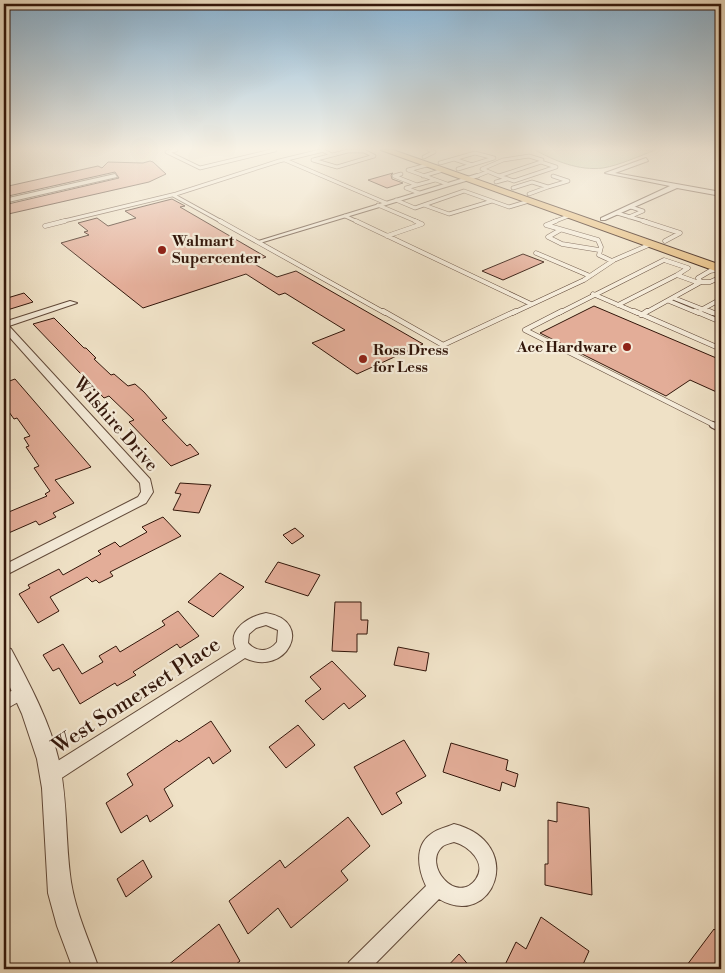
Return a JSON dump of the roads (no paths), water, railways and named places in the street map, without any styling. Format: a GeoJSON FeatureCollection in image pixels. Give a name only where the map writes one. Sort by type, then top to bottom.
{"type":"FeatureCollection","features":[{"type":"Feature","properties":{"kind":"main road"},"geometry":{"type":"LineString","coordinates":[[524,195],[604,219],[721,260]]}},
{"type":"Feature","properties":{"kind":"main road"},"geometry":{"type":"LineString","coordinates":[[526,195],[571,216],[721,269]]}},
{"type":"Feature","properties":{"kind":"street"},"geometry":{"type":"LineString","coordinates":[[4,201],[29,195]]}},
{"type":"Feature","properties":{"kind":"street"},"geometry":{"type":"LineString","coordinates":[[258,242],[411,195]]}},
{"type":"Feature","properties":{"kind":"street"},"geometry":{"type":"LineString","coordinates":[[604,219],[656,195]]}},
{"type":"Feature","properties":{"kind":"street"},"geometry":{"type":"LineString","coordinates":[[4,325],[72,303]]}},
{"type":"Feature","properties":{"kind":"street","name":"Wilshire Drive"},"geometry":{"type":"LineString","coordinates":[[4,325],[146,482],[147,492],[142,500],[4,571]]}},
{"type":"Feature","properties":{"kind":"street","name":"West Somerset Place"},"geometry":{"type":"LineString","coordinates":[[51,775],[244,651]]}},
{"type":"Feature","properties":{"kind":"street"},"geometry":{"type":"LineString","coordinates":[[4,655],[24,692],[37,725],[51,775],[59,883],[71,934],[86,969]]}},
{"type":"Feature","properties":{"kind":"street"},"geometry":{"type":"LineString","coordinates":[[4,703],[24,692]]}},
{"type":"Feature","properties":{"kind":"street"},"geometry":{"type":"LineString","coordinates":[[356,969],[438,888]]}},
{"type":"Feature","properties":{"kind":"lane"},"geometry":{"type":"LineString","coordinates":[[45,226],[167,195]]}},
{"type":"Feature","properties":{"kind":"lane"},"geometry":{"type":"LineString","coordinates":[[175,195],[443,345],[590,276],[612,261],[651,244]]}},
{"type":"Feature","properties":{"kind":"lane"},"geometry":{"type":"LineString","coordinates":[[368,195],[386,203]]}},
{"type":"Feature","properties":{"kind":"lane"},"geometry":{"type":"LineString","coordinates":[[396,200],[415,208],[454,195]]}},
{"type":"Feature","properties":{"kind":"lane"},"geometry":{"type":"LineString","coordinates":[[475,195],[508,207],[532,195]]}},
{"type":"Feature","properties":{"kind":"lane"},"geometry":{"type":"LineString","coordinates":[[424,205],[449,214],[492,201]]}},
{"type":"Feature","properties":{"kind":"lane"},"geometry":{"type":"LineString","coordinates":[[378,206],[422,224],[387,236]]}},
{"type":"Feature","properties":{"kind":"lane"},"geometry":{"type":"LineString","coordinates":[[629,217],[643,211],[631,207]]}},
{"type":"Feature","properties":{"kind":"lane"},"geometry":{"type":"LineString","coordinates":[[617,213],[680,233],[666,241]]}},
{"type":"Feature","properties":{"kind":"lane"},"geometry":{"type":"LineString","coordinates":[[344,216],[531,304]]}},
{"type":"Feature","properties":{"kind":"lane"},"geometry":{"type":"LineString","coordinates":[[571,216],[546,225],[560,230],[584,234],[598,240],[601,247],[599,255],[612,261]]}},
{"type":"Feature","properties":{"kind":"lane"},"geometry":{"type":"LineString","coordinates":[[560,230],[548,236],[549,238],[562,244],[600,250]]}},
{"type":"Feature","properties":{"kind":"lane"},"geometry":{"type":"LineString","coordinates":[[536,253],[590,276]]}},
{"type":"Feature","properties":{"kind":"lane"},"geometry":{"type":"LineString","coordinates":[[618,305],[688,268],[664,260],[593,294],[525,330],[721,429]]}},
{"type":"Feature","properties":{"kind":"lane"},"geometry":{"type":"LineString","coordinates":[[700,282],[698,278],[710,271],[721,269]]}},
{"type":"Feature","properties":{"kind":"lane"},"geometry":{"type":"LineString","coordinates":[[677,275],[700,282],[710,282],[721,277]]}},
{"type":"Feature","properties":{"kind":"lane"},"geometry":{"type":"LineString","coordinates":[[642,315],[700,282]]}},
{"type":"Feature","properties":{"kind":"lane"},"geometry":{"type":"LineString","coordinates":[[593,294],[721,349]]}},
{"type":"Feature","properties":{"kind":"lane"},"geometry":{"type":"LineString","coordinates":[[674,298],[721,316]]}},
{"type":"Feature","properties":{"kind":"lane"},"geometry":{"type":"LineString","coordinates":[[697,312],[721,299]]}},
{"type":"Feature","properties":{"kind":"lane"},"geometry":{"type":"LineString","coordinates":[[669,300],[721,322]]}},
{"type":"Feature","properties":{"kind":"place","name":"Walmart Supercenter"},"geometry":{"type":"Point","coordinates":[162,250]}},
{"type":"Feature","properties":{"kind":"place","name":"Ace Hardware"},"geometry":{"type":"Point","coordinates":[627,347]}},
{"type":"Feature","properties":{"kind":"place","name":"Ross Dress for Less"},"geometry":{"type":"Point","coordinates":[363,359]}}]}
